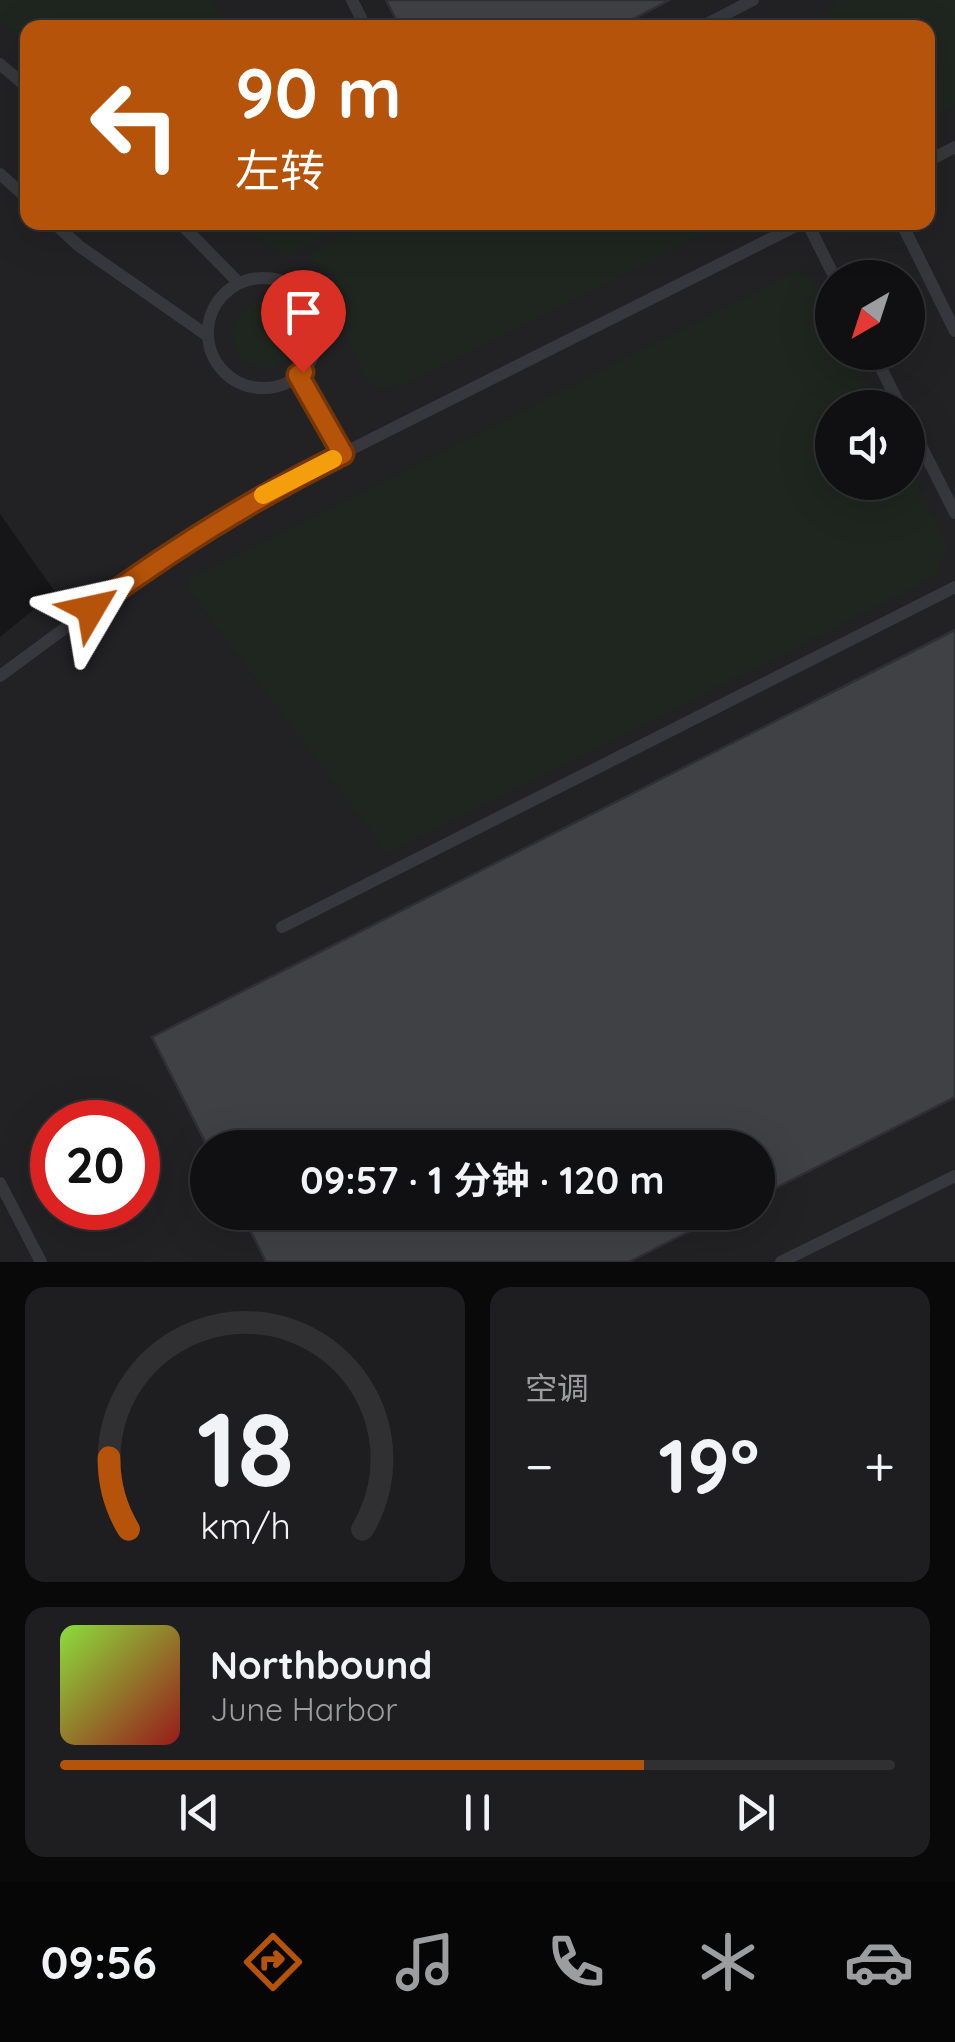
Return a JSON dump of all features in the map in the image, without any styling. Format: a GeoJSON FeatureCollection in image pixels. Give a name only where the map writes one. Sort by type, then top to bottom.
{"type":"FeatureCollection","features":[{"type":"Feature","properties":{"kind":"lane"},"geometry":{"type":"LineString","coordinates":[[714,20],[753,0]]}},
{"type":"Feature","properties":{"kind":"lane"},"geometry":{"type":"LineString","coordinates":[[0,64],[20,81]]}},
{"type":"Feature","properties":{"kind":"lane"},"geometry":{"type":"LineString","coordinates":[[0,174],[20,192]]}},
{"type":"Feature","properties":{"kind":"lane"},"geometry":{"type":"LineString","coordinates":[[62,230],[208,336]]}},
{"type":"Feature","properties":{"kind":"lane"},"geometry":{"type":"LineString","coordinates":[[186,230],[238,283]]}},
{"type":"Feature","properties":{"kind":"lane"},"geometry":{"type":"LineString","coordinates":[[0,676],[152,564],[268,492],[790,230]]}},
{"type":"Feature","properties":{"kind":"lane"},"geometry":{"type":"LineString","coordinates":[[810,230],[826,260]]}},
{"type":"Feature","properties":{"kind":"lane"},"geometry":{"type":"LineString","coordinates":[[905,230],[955,330]]}},
{"type":"Feature","properties":{"kind":"lane"},"geometry":{"type":"LineString","coordinates":[[280,280],[312,306],[317,347],[298,375],[268,388],[242,384],[215,360],[209,324],[218,302],[238,283],[280,280]]}},
{"type":"Feature","properties":{"kind":"lane"},"geometry":{"type":"LineString","coordinates":[[298,375],[343,454]]}},
{"type":"Feature","properties":{"kind":"lane"},"geometry":{"type":"LineString","coordinates":[[925,454],[955,513]]}},
{"type":"Feature","properties":{"kind":"lane"},"geometry":{"type":"LineString","coordinates":[[282,927],[955,587]]}},
{"type":"Feature","properties":{"kind":"lane"},"geometry":{"type":"LineString","coordinates":[[781,1262],[955,1176]]}},
{"type":"Feature","properties":{"kind":"lane"},"geometry":{"type":"LineString","coordinates":[[0,1183],[41,1262]]}},
{"type":"Feature","properties":{"kind":"shaded area"},"geometry":{"type":"Polygon","coordinates":[[[0,0],[955,0],[955,1262],[0,1262],[0,637],[55,592],[0,514],[0,0]]]}},
{"type":"Feature","properties":{"kind":"shaded area"},"geometry":{"type":"Polygon","coordinates":[[[0,0],[211,0],[221,20],[20,20],[20,38],[0,20],[0,0]]]}},
{"type":"Feature","properties":{"kind":"shaded area"},"geometry":{"type":"Polygon","coordinates":[[[835,0],[955,0],[955,105],[935,115],[935,20],[824,20],[835,0]]]}},
{"type":"Feature","properties":{"kind":"shaded area"},"geometry":{"type":"Polygon","coordinates":[[[246,230],[337,230],[286,256],[246,230]]]}},
{"type":"Feature","properties":{"kind":"shaded area"},"geometry":{"type":"Polygon","coordinates":[[[354,230],[710,230],[411,382],[386,388],[363,377],[336,305],[336,276],[311,259],[313,251],[354,230]]]}},
{"type":"Feature","properties":{"kind":"shaded area"},"geometry":{"type":"Polygon","coordinates":[[[798,271],[815,284],[815,370],[860,370],[870,390],[815,390],[815,500],[925,498],[948,545],[936,573],[920,585],[387,853],[185,585],[191,578],[798,271]]]}},
{"type":"Feature","properties":{"kind":"shaded area"},"geometry":{"type":"Polygon","coordinates":[[[265,302],[278,304],[288,312],[296,322],[296,348],[288,358],[278,366],[265,368],[252,366],[242,358],[234,348],[232,335],[234,322],[242,312],[252,304],[265,302]]]}},
{"type":"Feature","properties":{"kind":"building"},"geometry":{"type":"Polygon","coordinates":[[[386,0],[670,0],[631,20],[396,20],[386,0]]]}},
{"type":"Feature","properties":{"kind":"building"},"geometry":{"type":"Polygon","coordinates":[[[955,630],[955,1097],[775,1188],[775,1130],[199,1130],[152,1037],[955,630]]]}},
{"type":"Feature","properties":{"kind":"building"},"geometry":{"type":"Polygon","coordinates":[[[250,1230],[692,1230],[629,1262],[266,1262],[250,1230]]]}},
{"type":"Feature","properties":{"kind":"slow traffic"},"geometry":{"type":"LineString","coordinates":[[263,495],[333,459]]}},
{"type":"Feature","properties":{"kind":"route"},"geometry":{"type":"LineString","coordinates":[[91,609],[152,564],[268,492],[343,454],[298,375],[303,372]]}}]}
